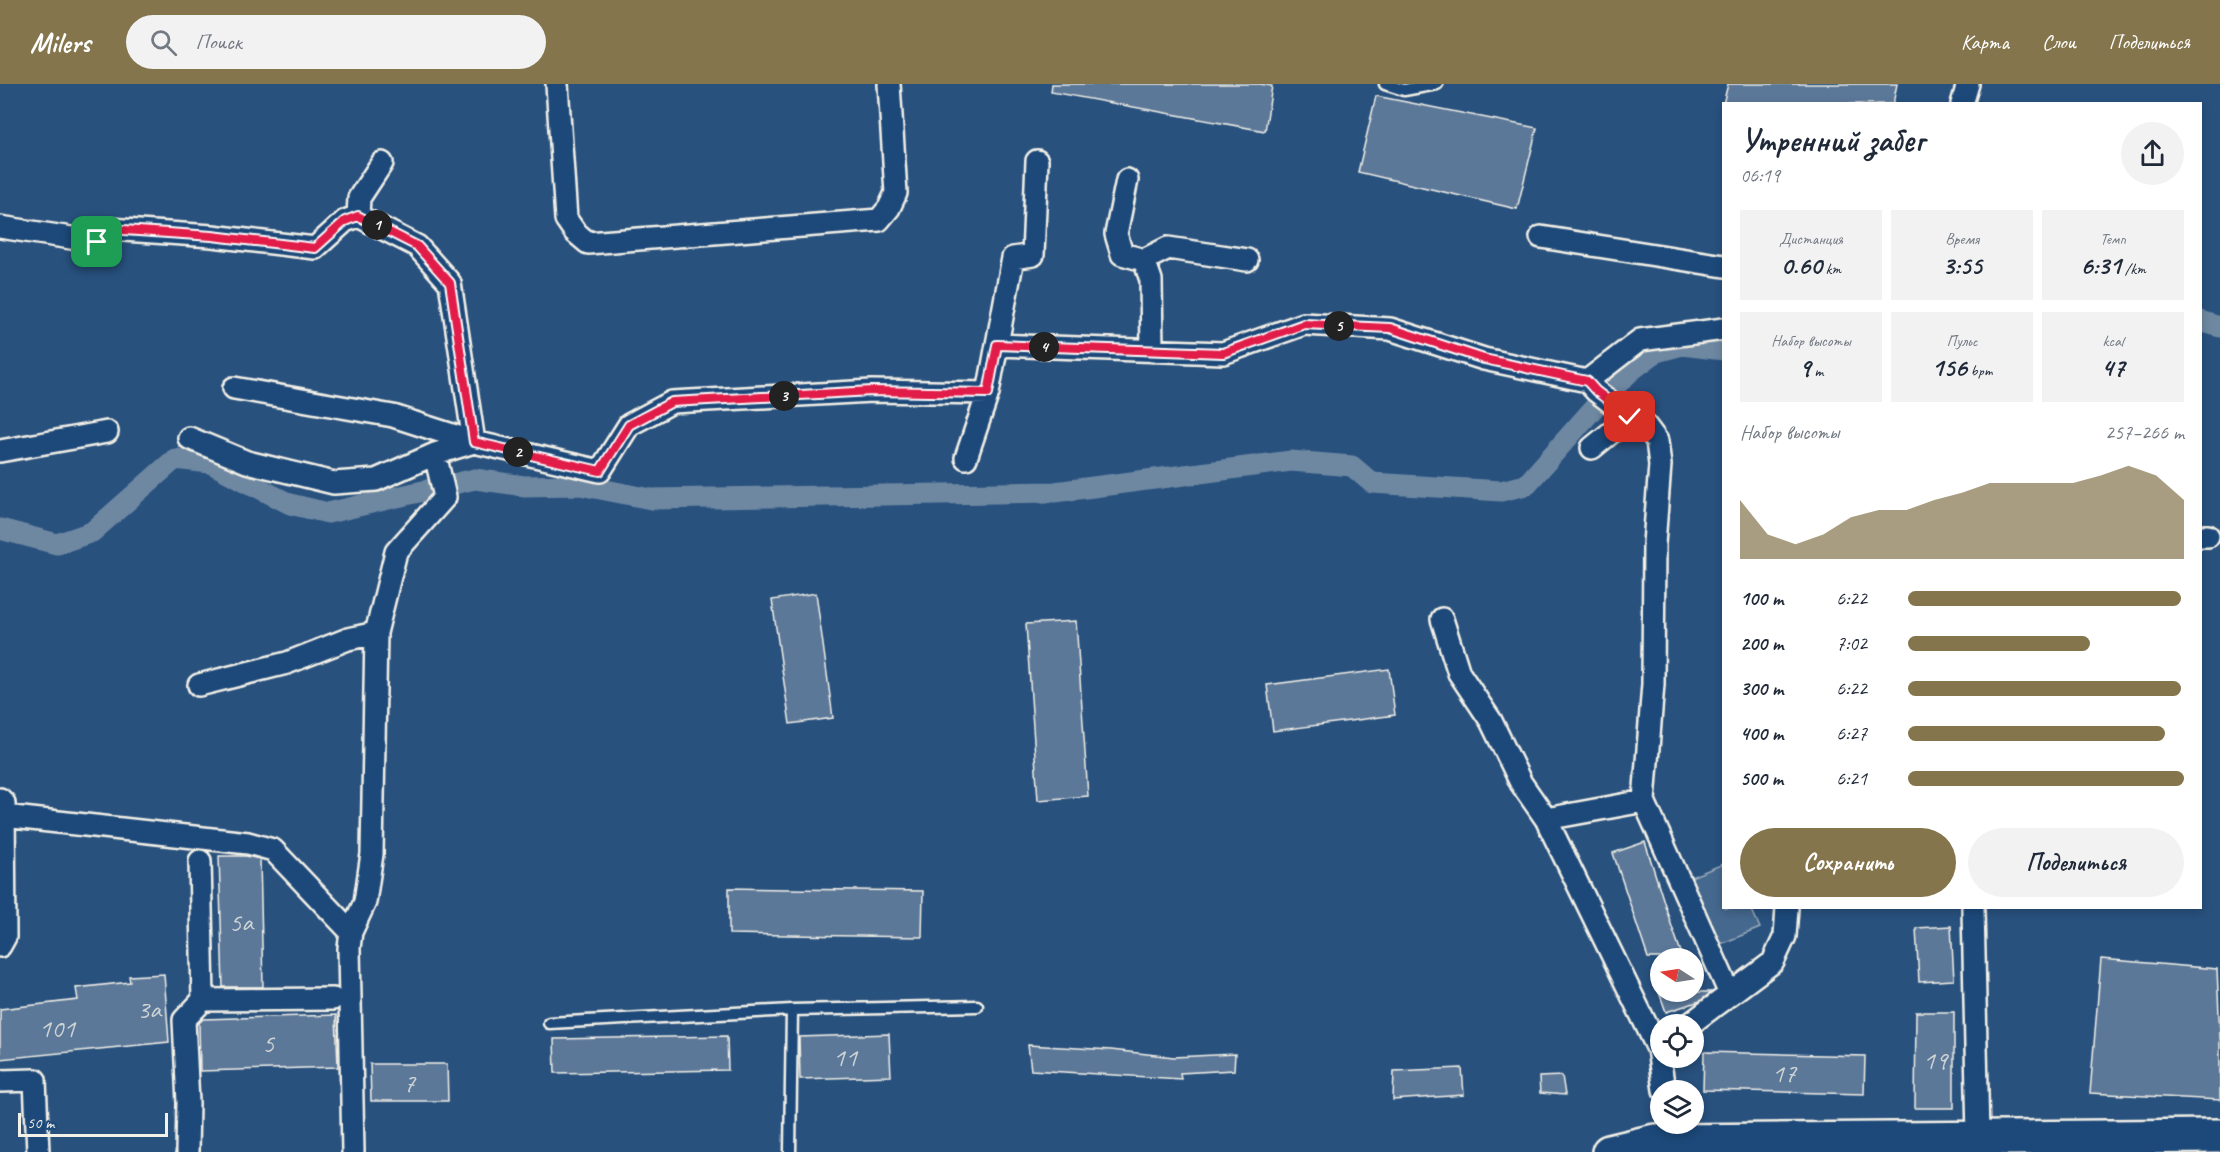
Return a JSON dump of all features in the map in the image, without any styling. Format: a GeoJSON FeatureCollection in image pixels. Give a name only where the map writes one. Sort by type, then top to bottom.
{"type":"FeatureCollection","features":[{"type":"Feature","properties":{"kind":"main road"},"geometry":{"type":"LineString","coordinates":[[1704,1133],[1977,1137],[2220,1136]]}},
{"type":"Feature","properties":{"kind":"main road"},"geometry":{"type":"LineString","coordinates":[[1609,1152],[1655,1142],[1667,1134]]}},
{"type":"Feature","properties":{"kind":"street"},"geometry":{"type":"LineString","coordinates":[[557,84],[566,219],[575,232],[588,243],[879,220],[889,208],[896,193],[889,84]]}},
{"type":"Feature","properties":{"kind":"street"},"geometry":{"type":"LineString","coordinates":[[1963,102],[1968,84]]}},
{"type":"Feature","properties":{"kind":"street"},"geometry":{"type":"LineString","coordinates":[[966,458],[988,393],[1012,258],[1033,255],[1037,161]]}},
{"type":"Feature","properties":{"kind":"street"},"geometry":{"type":"LineString","coordinates":[[358,216],[359,198],[382,164]]}},
{"type":"Feature","properties":{"kind":"street"},"geometry":{"type":"LineString","coordinates":[[1128,180],[1116,234],[1122,254],[1144,260],[1168,248],[1247,260]]}},
{"type":"Feature","properties":{"kind":"street"},"geometry":{"type":"LineString","coordinates":[[0,227],[97,242],[109,229],[212,236],[315,248],[345,221],[358,216],[417,246],[450,283],[474,442]]}},
{"type":"Feature","properties":{"kind":"street"},"geometry":{"type":"LineString","coordinates":[[1541,237],[1722,266]]}},
{"type":"Feature","properties":{"kind":"street"},"geometry":{"type":"LineString","coordinates":[[1144,260],[1151,280],[1152,351]]}},
{"type":"Feature","properties":{"kind":"street"},"geometry":{"type":"LineString","coordinates":[[997,345],[1223,353],[1304,324],[1390,328],[1484,359],[1592,386],[1622,412],[1646,425],[1657,441],[1660,465],[1654,544],[1653,684],[1644,801],[1730,994]]}},
{"type":"Feature","properties":{"kind":"street"},"geometry":{"type":"LineString","coordinates":[[1592,386],[1640,340],[1722,329]]}},
{"type":"Feature","properties":{"kind":"street"},"geometry":{"type":"LineString","coordinates":[[234,388],[393,416],[474,442],[600,471],[629,425],[672,402],[872,391],[988,393]]}},
{"type":"Feature","properties":{"kind":"street"},"geometry":{"type":"LineString","coordinates":[[1592,448],[1622,412]]}},
{"type":"Feature","properties":{"kind":"street"},"geometry":{"type":"LineString","coordinates":[[0,451],[107,432]]}},
{"type":"Feature","properties":{"kind":"street"},"geometry":{"type":"LineString","coordinates":[[189,438],[247,462],[334,483],[376,480],[437,464],[474,442]]}},
{"type":"Feature","properties":{"kind":"street"},"geometry":{"type":"LineString","coordinates":[[353,1152],[349,948],[351,932],[365,902],[372,854],[376,633],[396,552],[445,497],[437,464]]}},
{"type":"Feature","properties":{"kind":"street"},"geometry":{"type":"LineString","coordinates":[[1442,619],[1459,673],[1491,721],[1521,783],[1546,819],[1650,1030]]}},
{"type":"Feature","properties":{"kind":"street"},"geometry":{"type":"LineString","coordinates":[[199,685],[287,663],[348,639],[376,633]]}},
{"type":"Feature","properties":{"kind":"street"},"geometry":{"type":"LineString","coordinates":[[1546,819],[1644,801]]}},
{"type":"Feature","properties":{"kind":"street"},"geometry":{"type":"LineString","coordinates":[[0,946],[5,938],[2,808],[248,843],[273,850],[351,932]]}},
{"type":"Feature","properties":{"kind":"street"},"geometry":{"type":"LineString","coordinates":[[187,1152],[188,1103],[184,1020],[203,1000],[200,861]]}},
{"type":"Feature","properties":{"kind":"street"},"geometry":{"type":"LineString","coordinates":[[1703,1014],[1773,962],[1785,936],[1787,909]]}},
{"type":"Feature","properties":{"kind":"street"},"geometry":{"type":"LineString","coordinates":[[1973,909],[1977,1137]]}},
{"type":"Feature","properties":{"kind":"street"},"geometry":{"type":"LineString","coordinates":[[203,1000],[333,999]]}},
{"type":"Feature","properties":{"kind":"street"},"geometry":{"type":"LineString","coordinates":[[0,1081],[35,1080],[38,1152]]}},
{"type":"Feature","properties":{"kind":"lane"},"geometry":{"type":"LineString","coordinates":[[1385,84],[1404,90],[1437,84]]}},
{"type":"Feature","properties":{"kind":"lane"},"geometry":{"type":"LineString","coordinates":[[549,1023],[792,1010],[977,1006]]}},
{"type":"Feature","properties":{"kind":"lane"},"geometry":{"type":"LineString","coordinates":[[790,1152],[792,1010]]}},
{"type":"Feature","properties":{"kind":"shaded area"},"geometry":{"type":"Polygon","coordinates":[[[1722,864],[1722,909],[1751,909],[1760,928],[1718,945],[1691,877],[1722,864]]]}},
{"type":"Feature","properties":{"kind":"building"},"geometry":{"type":"Polygon","coordinates":[[[1052,84],[1260,84],[1272,86],[1265,131],[1051,92],[1052,84]]]}},
{"type":"Feature","properties":{"kind":"building"},"geometry":{"type":"Polygon","coordinates":[[[1728,84],[1897,84],[1893,102],[1724,102],[1728,84]]]}},
{"type":"Feature","properties":{"kind":"building"},"geometry":{"type":"Polygon","coordinates":[[[1376,96],[1537,128],[1517,209],[1358,172],[1376,96]]]}},
{"type":"Feature","properties":{"kind":"building"},"geometry":{"type":"Polygon","coordinates":[[[816,593],[833,718],[790,724],[772,600],[816,593]]]}},
{"type":"Feature","properties":{"kind":"building"},"geometry":{"type":"Polygon","coordinates":[[[1076,621],[1088,796],[1038,800],[1026,624],[1076,621]]]}},
{"type":"Feature","properties":{"kind":"building"},"geometry":{"type":"Polygon","coordinates":[[[1389,669],[1395,715],[1273,731],[1267,685],[1389,669]]]}},
{"type":"Feature","properties":{"kind":"building"},"geometry":{"type":"Polygon","coordinates":[[[1645,842],[1679,948],[1650,948],[1650,958],[1648,958],[1613,853],[1645,842]]]}},
{"type":"Feature","properties":{"kind":"building"},"geometry":{"type":"Polygon","coordinates":[[[219,856],[246,856],[260,859],[263,987],[223,987],[219,856]]]}},
{"type":"Feature","properties":{"kind":"building"},"geometry":{"type":"Polygon","coordinates":[[[729,888],[923,891],[922,937],[729,934],[729,888]]]}},
{"type":"Feature","properties":{"kind":"building"},"geometry":{"type":"Polygon","coordinates":[[[1951,926],[1954,980],[1919,982],[1916,928],[1951,926]]]}},
{"type":"Feature","properties":{"kind":"building"},"geometry":{"type":"Polygon","coordinates":[[[2101,959],[2217,969],[2220,1100],[2090,1093],[2101,959]]]}},
{"type":"Feature","properties":{"kind":"building"},"geometry":{"type":"Polygon","coordinates":[[[164,974],[169,1042],[0,1059],[0,1009],[78,1000],[76,988],[130,982],[129,976],[164,974]]]}},
{"type":"Feature","properties":{"kind":"building"},"geometry":{"type":"Polygon","coordinates":[[[1704,992],[1712,992],[1704,998],[1704,992]]]}},
{"type":"Feature","properties":{"kind":"building"},"geometry":{"type":"Polygon","coordinates":[[[1662,1002],[1697,1002],[1666,1012],[1662,1002]]]}},
{"type":"Feature","properties":{"kind":"building"},"geometry":{"type":"Polygon","coordinates":[[[1916,1012],[1954,1012],[1954,1108],[1915,1108],[1916,1012]]]}},
{"type":"Feature","properties":{"kind":"building"},"geometry":{"type":"Polygon","coordinates":[[[336,1015],[338,1067],[200,1071],[199,1023],[203,1019],[336,1015]]]}},
{"type":"Feature","properties":{"kind":"building"},"geometry":{"type":"Polygon","coordinates":[[[889,1034],[891,1076],[800,1079],[799,1037],[889,1034]]]}},
{"type":"Feature","properties":{"kind":"building"},"geometry":{"type":"Polygon","coordinates":[[[727,1036],[728,1070],[555,1073],[554,1039],[727,1036]]]}},
{"type":"Feature","properties":{"kind":"building"},"geometry":{"type":"Polygon","coordinates":[[[1028,1045],[1111,1050],[1174,1057],[1235,1054],[1234,1070],[1180,1073],[1181,1079],[1031,1070],[1028,1045]]]}},
{"type":"Feature","properties":{"kind":"building"},"geometry":{"type":"Polygon","coordinates":[[[1704,1052],[1865,1056],[1864,1094],[1704,1090],[1704,1052]]]}},
{"type":"Feature","properties":{"kind":"building"},"geometry":{"type":"Polygon","coordinates":[[[370,1064],[447,1064],[448,1101],[371,1101],[370,1064]]]}},
{"type":"Feature","properties":{"kind":"building"},"geometry":{"type":"Polygon","coordinates":[[[1462,1068],[1464,1095],[1393,1100],[1394,1071],[1462,1068]]]}},
{"type":"Feature","properties":{"kind":"building"},"geometry":{"type":"Polygon","coordinates":[[[1562,1076],[1565,1095],[1540,1093],[1539,1077],[1562,1076]]]}},
{"type":"Feature","properties":{"kind":"waterway"},"geometry":{"type":"LineString","coordinates":[[2202,322],[2220,327]]}},
{"type":"Feature","properties":{"kind":"waterway"},"geometry":{"type":"LineString","coordinates":[[0,529],[57,544],[92,532],[175,459],[210,463],[290,504],[328,513],[475,479],[524,486],[580,485],[651,499],[1055,492],[1291,461],[1352,466],[1372,483],[1501,491],[1526,485],[1601,400],[1632,370],[1656,352],[1682,345],[1722,350]]}},
{"type":"Feature","properties":{"kind":"route"},"geometry":{"type":"LineString","coordinates":[[97,242],[109,229],[212,236],[315,248],[345,221],[358,216],[417,246],[450,283],[474,442],[600,471],[629,425],[672,402],[872,391],[988,393],[997,345],[1223,353],[1304,324],[1390,328],[1484,359],[1587,381],[1615,407],[1630,417]]}}]}
